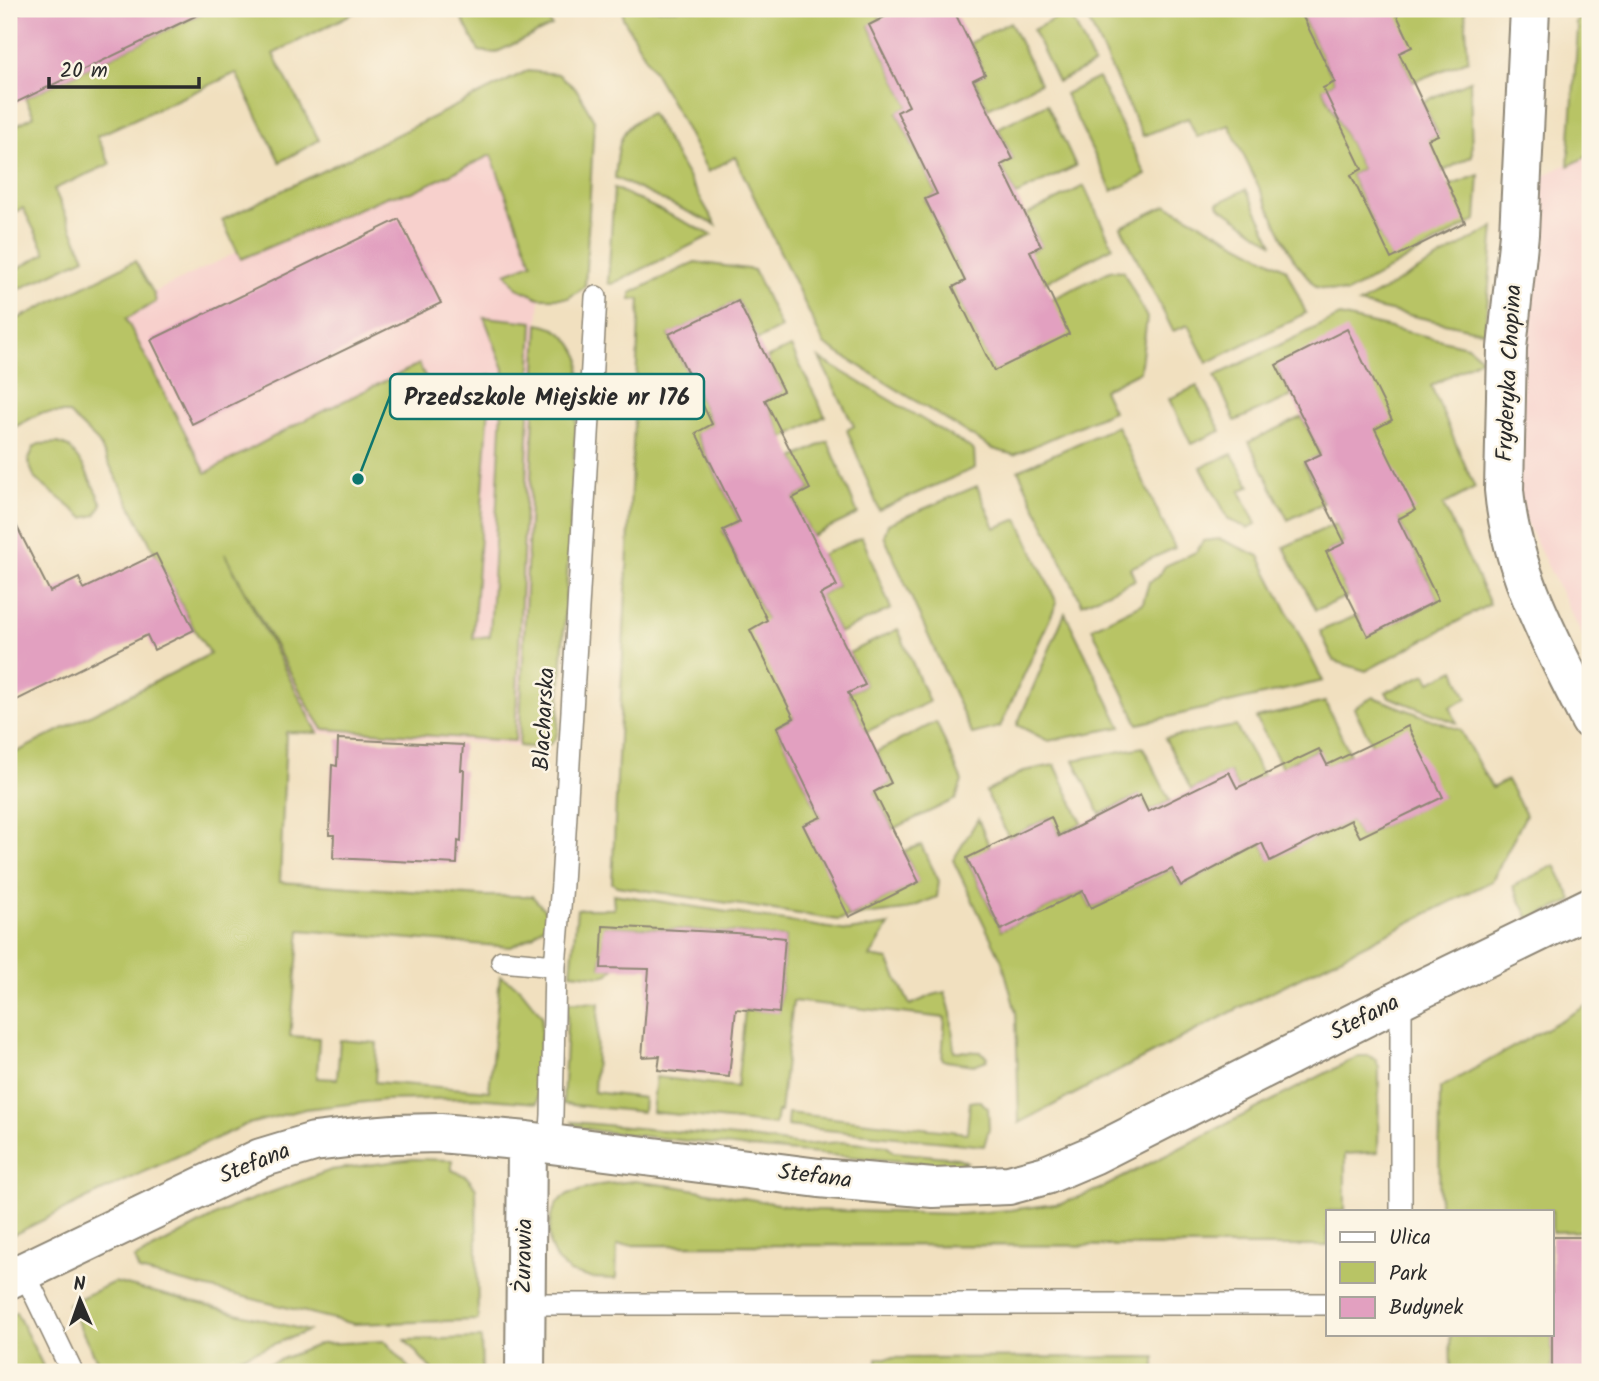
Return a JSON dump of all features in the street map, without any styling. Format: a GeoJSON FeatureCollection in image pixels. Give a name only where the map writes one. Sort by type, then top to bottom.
{"type":"FeatureCollection","features":[{"type":"Feature","properties":{"kind":"street","name":"Fryderyka Chopina"},"geometry":{"type":"LineString","coordinates":[[1530,9],[1519,234],[1507,348],[1505,510],[1531,598],[1590,720]]}},
{"type":"Feature","properties":{"kind":"street","name":"Stefana"},"geometry":{"type":"LineString","coordinates":[[16,1275],[261,1158],[314,1142],[369,1136],[440,1133],[538,1142],[933,1188],[1009,1185],[1046,1175],[1093,1155],[1590,907]]}},
{"type":"Feature","properties":{"kind":"street","name":"Żurawia"},"geometry":{"type":"LineString","coordinates":[[525,1372],[524,1304],[538,1142]]}},
{"type":"Feature","properties":{"kind":"lane","name":"Blacharska"},"geometry":{"type":"LineString","coordinates":[[538,1142],[552,1115],[555,966],[596,298]]}},
{"type":"Feature","properties":{"kind":"lane"},"geometry":{"type":"LineString","coordinates":[[502,961],[555,966]]}},
{"type":"Feature","properties":{"kind":"lane"},"geometry":{"type":"LineString","coordinates":[[1401,999],[1401,1210]]}},
{"type":"Feature","properties":{"kind":"lane"},"geometry":{"type":"LineString","coordinates":[[16,1275],[72,1372]]}},
{"type":"Feature","properties":{"kind":"lane"},"geometry":{"type":"LineString","coordinates":[[524,1304],[1326,1304]]}},
{"type":"Feature","properties":{"kind":"shaded area"},"geometry":{"type":"Polygon","coordinates":[[[500,125],[547,229],[539,310],[519,746],[318,733],[101,318],[500,125]]]}},
{"type":"Feature","properties":{"kind":"shaded area"},"geometry":{"type":"Polygon","coordinates":[[[1590,153],[1590,651],[1517,504],[1532,181],[1590,153]]]}},
{"type":"Feature","properties":{"kind":"green space"},"geometry":{"type":"Polygon","coordinates":[[[210,9],[361,9],[273,54],[319,140],[280,162],[236,73],[97,136],[110,164],[54,189],[85,258],[9,294],[9,273],[46,253],[23,208],[9,215],[9,129],[34,116],[25,98],[210,9]]]}},
{"type":"Feature","properties":{"kind":"green space"},"geometry":{"type":"Polygon","coordinates":[[[457,9],[543,9],[552,26],[495,53],[479,51],[457,9]]]}},
{"type":"Feature","properties":{"kind":"green space"},"geometry":{"type":"Polygon","coordinates":[[[623,9],[876,9],[881,19],[869,26],[909,106],[897,113],[937,194],[925,200],[965,281],[953,287],[994,370],[1052,299],[1112,270],[1123,271],[1147,318],[1140,371],[1103,390],[1113,411],[1014,455],[993,449],[824,344],[735,157],[708,172],[623,18],[623,9]]]}},
{"type":"Feature","properties":{"kind":"green space"},"geometry":{"type":"Polygon","coordinates":[[[1083,9],[1299,9],[1335,82],[1323,89],[1362,169],[1351,175],[1391,258],[1448,186],[1479,175],[1476,220],[1347,293],[1316,287],[1294,260],[1229,125],[1197,137],[1188,118],[1143,136],[1083,9]]]}},
{"type":"Feature","properties":{"kind":"green space"},"geometry":{"type":"Polygon","coordinates":[[[1406,9],[1465,9],[1468,60],[1413,82],[1398,53],[1396,14],[1406,9]]]}},
{"type":"Feature","properties":{"kind":"green space"},"geometry":{"type":"Polygon","coordinates":[[[1069,11],[1094,64],[1058,82],[1033,30],[1069,11]]]}},
{"type":"Feature","properties":{"kind":"green space"},"geometry":{"type":"Polygon","coordinates":[[[1590,14],[1590,155],[1568,166],[1578,29],[1575,22],[1590,14]]]}},
{"type":"Feature","properties":{"kind":"green space"},"geometry":{"type":"Polygon","coordinates":[[[1010,22],[1040,83],[988,108],[974,79],[985,74],[970,43],[1010,22]]]}},
{"type":"Feature","properties":{"kind":"green space"},"geometry":{"type":"Polygon","coordinates":[[[527,71],[558,74],[577,90],[594,120],[585,287],[568,298],[539,298],[517,288],[506,273],[532,263],[491,155],[412,192],[388,196],[241,259],[222,220],[527,71]]]}},
{"type":"Feature","properties":{"kind":"green space"},"geometry":{"type":"Polygon","coordinates":[[[1098,78],[1146,175],[1112,191],[1065,94],[1098,78]]]}},
{"type":"Feature","properties":{"kind":"green space"},"geometry":{"type":"Polygon","coordinates":[[[1470,81],[1472,156],[1442,172],[1427,140],[1438,134],[1422,102],[1470,81]]]}},
{"type":"Feature","properties":{"kind":"green space"},"geometry":{"type":"Polygon","coordinates":[[[1047,104],[1076,166],[1016,195],[1001,165],[1013,159],[998,128],[1047,104]]]}},
{"type":"Feature","properties":{"kind":"green space"},"geometry":{"type":"Polygon","coordinates":[[[651,113],[716,225],[615,178],[619,147],[625,131],[651,113]]]}},
{"type":"Feature","properties":{"kind":"green space"},"geometry":{"type":"Polygon","coordinates":[[[1084,186],[1113,247],[1044,283],[1029,252],[1041,246],[1026,215],[1084,186]]]}},
{"type":"Feature","properties":{"kind":"green space"},"geometry":{"type":"Polygon","coordinates":[[[614,188],[712,235],[612,284],[608,283],[614,188]]]}},
{"type":"Feature","properties":{"kind":"green space"},"geometry":{"type":"Polygon","coordinates":[[[1246,189],[1273,244],[1219,206],[1218,203],[1246,189]]]}},
{"type":"Feature","properties":{"kind":"green space"},"geometry":{"type":"Polygon","coordinates":[[[1167,205],[1286,269],[1306,313],[1207,363],[1188,325],[1173,331],[1121,227],[1167,205]]]}},
{"type":"Feature","properties":{"kind":"green space"},"geometry":{"type":"Polygon","coordinates":[[[1494,227],[1485,332],[1359,304],[1494,227]]]}},
{"type":"Feature","properties":{"kind":"green space"},"geometry":{"type":"Polygon","coordinates":[[[135,261],[156,302],[126,319],[206,473],[301,422],[419,364],[430,386],[439,383],[445,394],[491,375],[473,638],[490,636],[504,369],[484,317],[533,322],[515,741],[323,729],[225,554],[318,733],[286,732],[280,882],[482,896],[532,896],[550,919],[533,936],[511,947],[300,930],[290,1036],[319,1038],[317,1078],[337,1079],[340,1040],[377,1043],[375,1082],[489,1091],[500,976],[519,987],[542,1016],[537,1103],[475,1098],[384,1100],[305,1109],[245,1125],[9,1237],[9,756],[210,654],[194,629],[98,442],[68,413],[41,413],[9,430],[9,323],[135,261]]]}},
{"type":"Feature","properties":{"kind":"green space"},"geometry":{"type":"Polygon","coordinates":[[[695,262],[754,270],[781,328],[757,340],[738,301],[669,335],[712,424],[696,434],[740,522],[723,531],[767,620],[794,718],[777,727],[821,817],[804,825],[849,917],[838,920],[617,886],[612,883],[640,299],[631,300],[631,293],[695,262]]]}},
{"type":"Feature","properties":{"kind":"green space"},"geometry":{"type":"Polygon","coordinates":[[[1340,316],[1467,346],[1482,358],[1431,386],[1475,488],[1443,505],[1490,604],[1366,671],[1334,661],[1320,631],[1358,615],[1369,635],[1438,600],[1398,519],[1276,365],[1292,396],[1235,421],[1215,376],[1340,316]]]}},
{"type":"Feature","properties":{"kind":"green space"},"geometry":{"type":"Polygon","coordinates":[[[538,324],[564,335],[580,358],[558,728],[551,743],[533,747],[519,746],[538,324]]]}},
{"type":"Feature","properties":{"kind":"green space"},"geometry":{"type":"Polygon","coordinates":[[[791,347],[825,416],[784,438],[765,400],[783,391],[766,358],[791,347]]]}},
{"type":"Feature","properties":{"kind":"green space"},"geometry":{"type":"Polygon","coordinates":[[[819,358],[974,450],[975,468],[879,510],[847,430],[854,426],[819,358]]]}},
{"type":"Feature","properties":{"kind":"green space"},"geometry":{"type":"Polygon","coordinates":[[[1197,386],[1221,431],[1191,444],[1169,399],[1197,386]]]}},
{"type":"Feature","properties":{"kind":"green space"},"geometry":{"type":"Polygon","coordinates":[[[1302,417],[1321,454],[1304,463],[1323,503],[1288,520],[1249,442],[1302,417]]]}},
{"type":"Feature","properties":{"kind":"green space"},"geometry":{"type":"Polygon","coordinates":[[[1117,426],[1175,548],[1130,568],[1135,580],[1082,604],[1018,470],[1117,426]]]}},
{"type":"Feature","properties":{"kind":"green space"},"geometry":{"type":"Polygon","coordinates":[[[828,441],[858,514],[812,536],[793,498],[810,489],[794,458],[828,441]]]}},
{"type":"Feature","properties":{"kind":"green space"},"geometry":{"type":"Polygon","coordinates":[[[58,443],[69,447],[84,467],[102,504],[96,515],[84,518],[35,479],[28,461],[34,447],[39,444],[58,443]]]}},
{"type":"Feature","properties":{"kind":"green space"},"geometry":{"type":"Polygon","coordinates":[[[1232,454],[1250,486],[1240,491],[1256,524],[1248,528],[1229,520],[1201,467],[1232,454]]]}},
{"type":"Feature","properties":{"kind":"green space"},"geometry":{"type":"Polygon","coordinates":[[[977,486],[995,528],[1018,519],[1057,603],[1000,727],[972,734],[884,536],[888,524],[977,486]]]}},
{"type":"Feature","properties":{"kind":"green space"},"geometry":{"type":"Polygon","coordinates":[[[1335,524],[1344,543],[1327,552],[1348,596],[1316,610],[1284,547],[1335,524]]]}},
{"type":"Feature","properties":{"kind":"green space"},"geometry":{"type":"Polygon","coordinates":[[[862,537],[891,609],[839,633],[820,595],[837,586],[821,555],[862,537]]]}},
{"type":"Feature","properties":{"kind":"green space"},"geometry":{"type":"Polygon","coordinates":[[[1220,539],[1259,556],[1323,681],[1138,724],[1092,628],[1143,603],[1149,582],[1158,577],[1165,566],[1196,552],[1203,541],[1220,539]]]}},
{"type":"Feature","properties":{"kind":"green space"},"geometry":{"type":"Polygon","coordinates":[[[1065,613],[1121,727],[1048,741],[1017,725],[1065,613]]]}},
{"type":"Feature","properties":{"kind":"green space"},"geometry":{"type":"Polygon","coordinates":[[[898,629],[929,702],[866,732],[848,693],[865,685],[849,653],[898,629]]]}},
{"type":"Feature","properties":{"kind":"green space"},"geometry":{"type":"Polygon","coordinates":[[[1455,670],[1467,699],[1450,707],[1457,723],[1389,697],[1386,692],[1426,674],[1430,682],[1455,670]]]}},
{"type":"Feature","properties":{"kind":"green space"},"geometry":{"type":"Polygon","coordinates":[[[1373,697],[1460,730],[1492,788],[1507,780],[1526,815],[1492,881],[1239,1008],[1019,1123],[1016,1013],[1002,961],[953,860],[978,819],[990,848],[967,859],[1001,930],[1083,891],[1091,908],[1172,869],[1181,886],[1262,843],[1270,860],[1351,820],[1360,837],[1442,796],[1372,744],[1354,708],[1373,697]]]}},
{"type":"Feature","properties":{"kind":"green space"},"geometry":{"type":"Polygon","coordinates":[[[1325,702],[1350,754],[1327,766],[1318,749],[1282,767],[1256,718],[1325,702]]]}},
{"type":"Feature","properties":{"kind":"green space"},"geometry":{"type":"Polygon","coordinates":[[[936,722],[962,781],[956,799],[893,829],[874,792],[891,783],[876,752],[936,722]]]}},
{"type":"Feature","properties":{"kind":"green space"},"geometry":{"type":"Polygon","coordinates":[[[1236,726],[1263,776],[1238,789],[1229,772],[1191,790],[1165,738],[1236,726]]]}},
{"type":"Feature","properties":{"kind":"green space"},"geometry":{"type":"Polygon","coordinates":[[[1143,747],[1170,801],[1148,812],[1140,795],[1100,814],[1074,760],[1143,747]]]}},
{"type":"Feature","properties":{"kind":"green space"},"geometry":{"type":"Polygon","coordinates":[[[1055,765],[1082,823],[1059,835],[1050,817],[1009,838],[986,792],[1024,771],[1055,765]]]}},
{"type":"Feature","properties":{"kind":"green space"},"geometry":{"type":"Polygon","coordinates":[[[921,845],[939,881],[937,897],[905,910],[849,917],[918,882],[904,851],[921,845]]]}},
{"type":"Feature","properties":{"kind":"green space"},"geometry":{"type":"Polygon","coordinates":[[[1555,865],[1573,901],[1529,919],[1513,886],[1555,865]]]}},
{"type":"Feature","properties":{"kind":"green space"},"geometry":{"type":"Polygon","coordinates":[[[613,894],[848,931],[889,925],[870,957],[888,960],[910,1005],[945,992],[951,1013],[954,1051],[981,1052],[988,1057],[987,1060],[974,1065],[942,1059],[945,1018],[793,1001],[780,1112],[777,1112],[775,1125],[652,1112],[656,1077],[737,1087],[745,1010],[779,1012],[785,938],[742,933],[604,926],[601,967],[614,968],[609,974],[601,976],[571,973],[577,909],[614,909],[613,894]]]}},
{"type":"Feature","properties":{"kind":"green space"},"geometry":{"type":"Polygon","coordinates":[[[568,1002],[599,1003],[594,1092],[644,1098],[643,1112],[563,1104],[568,1002]]]}},
{"type":"Feature","properties":{"kind":"green space"},"geometry":{"type":"Polygon","coordinates":[[[1590,1004],[1590,1231],[1554,1232],[1554,1210],[1439,1210],[1440,1088],[1590,1004]]]}},
{"type":"Feature","properties":{"kind":"green space"},"geometry":{"type":"Polygon","coordinates":[[[1359,1056],[1369,1056],[1376,1060],[1379,1068],[1378,1152],[1345,1154],[1345,1210],[1326,1210],[1326,1246],[617,1245],[616,1279],[591,1278],[570,1272],[557,1261],[550,1246],[551,1216],[557,1203],[568,1194],[600,1185],[634,1181],[814,1210],[961,1214],[1063,1203],[1102,1188],[1359,1056]]]}},
{"type":"Feature","properties":{"kind":"green space"},"geometry":{"type":"Polygon","coordinates":[[[980,1101],[988,1108],[989,1129],[984,1146],[787,1126],[788,1113],[967,1133],[970,1102],[980,1101]]]}},
{"type":"Feature","properties":{"kind":"green space"},"geometry":{"type":"Polygon","coordinates":[[[572,1122],[802,1145],[841,1142],[887,1146],[893,1152],[958,1158],[967,1162],[957,1166],[750,1148],[598,1131],[575,1126],[572,1122]]]}},
{"type":"Feature","properties":{"kind":"green space"},"geometry":{"type":"Polygon","coordinates":[[[413,1159],[452,1160],[452,1170],[466,1176],[476,1188],[478,1320],[354,1324],[139,1271],[134,1259],[232,1207],[331,1170],[413,1159]]]}},
{"type":"Feature","properties":{"kind":"green space"},"geometry":{"type":"Polygon","coordinates":[[[114,1282],[308,1331],[201,1372],[103,1372],[68,1304],[114,1282]]]}},
{"type":"Feature","properties":{"kind":"green space"},"geometry":{"type":"Polygon","coordinates":[[[16,1312],[46,1372],[9,1372],[9,1316],[16,1312]]]}},
{"type":"Feature","properties":{"kind":"green space"},"geometry":{"type":"Polygon","coordinates":[[[1450,1336],[1552,1336],[1552,1372],[1451,1372],[1450,1336]]]}},
{"type":"Feature","properties":{"kind":"green space"},"geometry":{"type":"Polygon","coordinates":[[[481,1338],[482,1372],[434,1372],[405,1340],[481,1338]]]}},
{"type":"Feature","properties":{"kind":"green space"},"geometry":{"type":"Polygon","coordinates":[[[385,1341],[413,1372],[248,1372],[320,1344],[385,1341]]]}},
{"type":"Feature","properties":{"kind":"green space"},"geometry":{"type":"Polygon","coordinates":[[[1155,1357],[1155,1372],[877,1372],[877,1358],[1155,1357]]]}},
{"type":"Feature","properties":{"kind":"building"},"geometry":{"type":"Polygon","coordinates":[[[29,9],[210,9],[9,106],[9,18],[29,9]]]}},
{"type":"Feature","properties":{"kind":"building"},"geometry":{"type":"Polygon","coordinates":[[[900,9],[953,9],[985,74],[973,80],[1013,159],[1001,165],[1041,246],[1030,251],[1069,334],[994,371],[953,287],[965,281],[925,199],[937,194],[897,112],[909,106],[869,25],[900,9]]]}},
{"type":"Feature","properties":{"kind":"building"},"geometry":{"type":"Polygon","coordinates":[[[1299,9],[1394,9],[1412,47],[1399,53],[1438,135],[1428,139],[1465,222],[1391,259],[1351,175],[1362,169],[1323,88],[1335,82],[1299,9]]]}},
{"type":"Feature","properties":{"kind":"building"},"geometry":{"type":"Polygon","coordinates":[[[399,219],[441,303],[192,424],[151,340],[399,219]]]}},
{"type":"Feature","properties":{"kind":"building"},"geometry":{"type":"Polygon","coordinates":[[[738,301],[783,391],[765,400],[810,489],[793,498],[837,586],[820,595],[865,685],[848,693],[891,783],[874,792],[919,882],[849,917],[803,825],[821,817],[777,727],[794,718],[750,630],[767,620],[723,530],[740,522],[696,433],[712,424],[669,334],[738,301]]]}},
{"type":"Feature","properties":{"kind":"building"},"geometry":{"type":"Polygon","coordinates":[[[1347,329],[1392,420],[1375,429],[1415,510],[1398,519],[1438,600],[1368,636],[1326,552],[1345,543],[1304,462],[1321,454],[1276,365],[1347,329]]]}},
{"type":"Feature","properties":{"kind":"building"},"geometry":{"type":"Polygon","coordinates":[[[9,511],[50,592],[79,578],[84,589],[156,554],[194,630],[154,650],[147,635],[9,704],[9,511]]]}},
{"type":"Feature","properties":{"kind":"building"},"geometry":{"type":"Polygon","coordinates":[[[1408,726],[1443,797],[1360,837],[1351,820],[1270,861],[1262,843],[1181,886],[1172,869],[1091,908],[1083,891],[1001,930],[967,858],[1051,817],[1059,836],[1140,795],[1148,812],[1229,772],[1237,788],[1319,749],[1327,765],[1408,726]]]}},
{"type":"Feature","properties":{"kind":"building"},"geometry":{"type":"Polygon","coordinates":[[[338,739],[463,745],[461,842],[458,841],[457,864],[333,858],[334,835],[329,835],[332,765],[337,766],[338,739]]]}},
{"type":"Feature","properties":{"kind":"building"},"geometry":{"type":"Polygon","coordinates":[[[603,926],[785,938],[779,1013],[736,1009],[729,1077],[658,1070],[660,1056],[642,1057],[649,969],[601,968],[603,926]]]}},
{"type":"Feature","properties":{"kind":"building"},"geometry":{"type":"Polygon","coordinates":[[[1554,1237],[1590,1237],[1590,1372],[1552,1372],[1554,1237]]]}},
{"type":"Feature","properties":{"kind":"place","name":"Przedszkole Miejskie nr 176"},"geometry":{"type":"Point","coordinates":[358,479]}}]}
